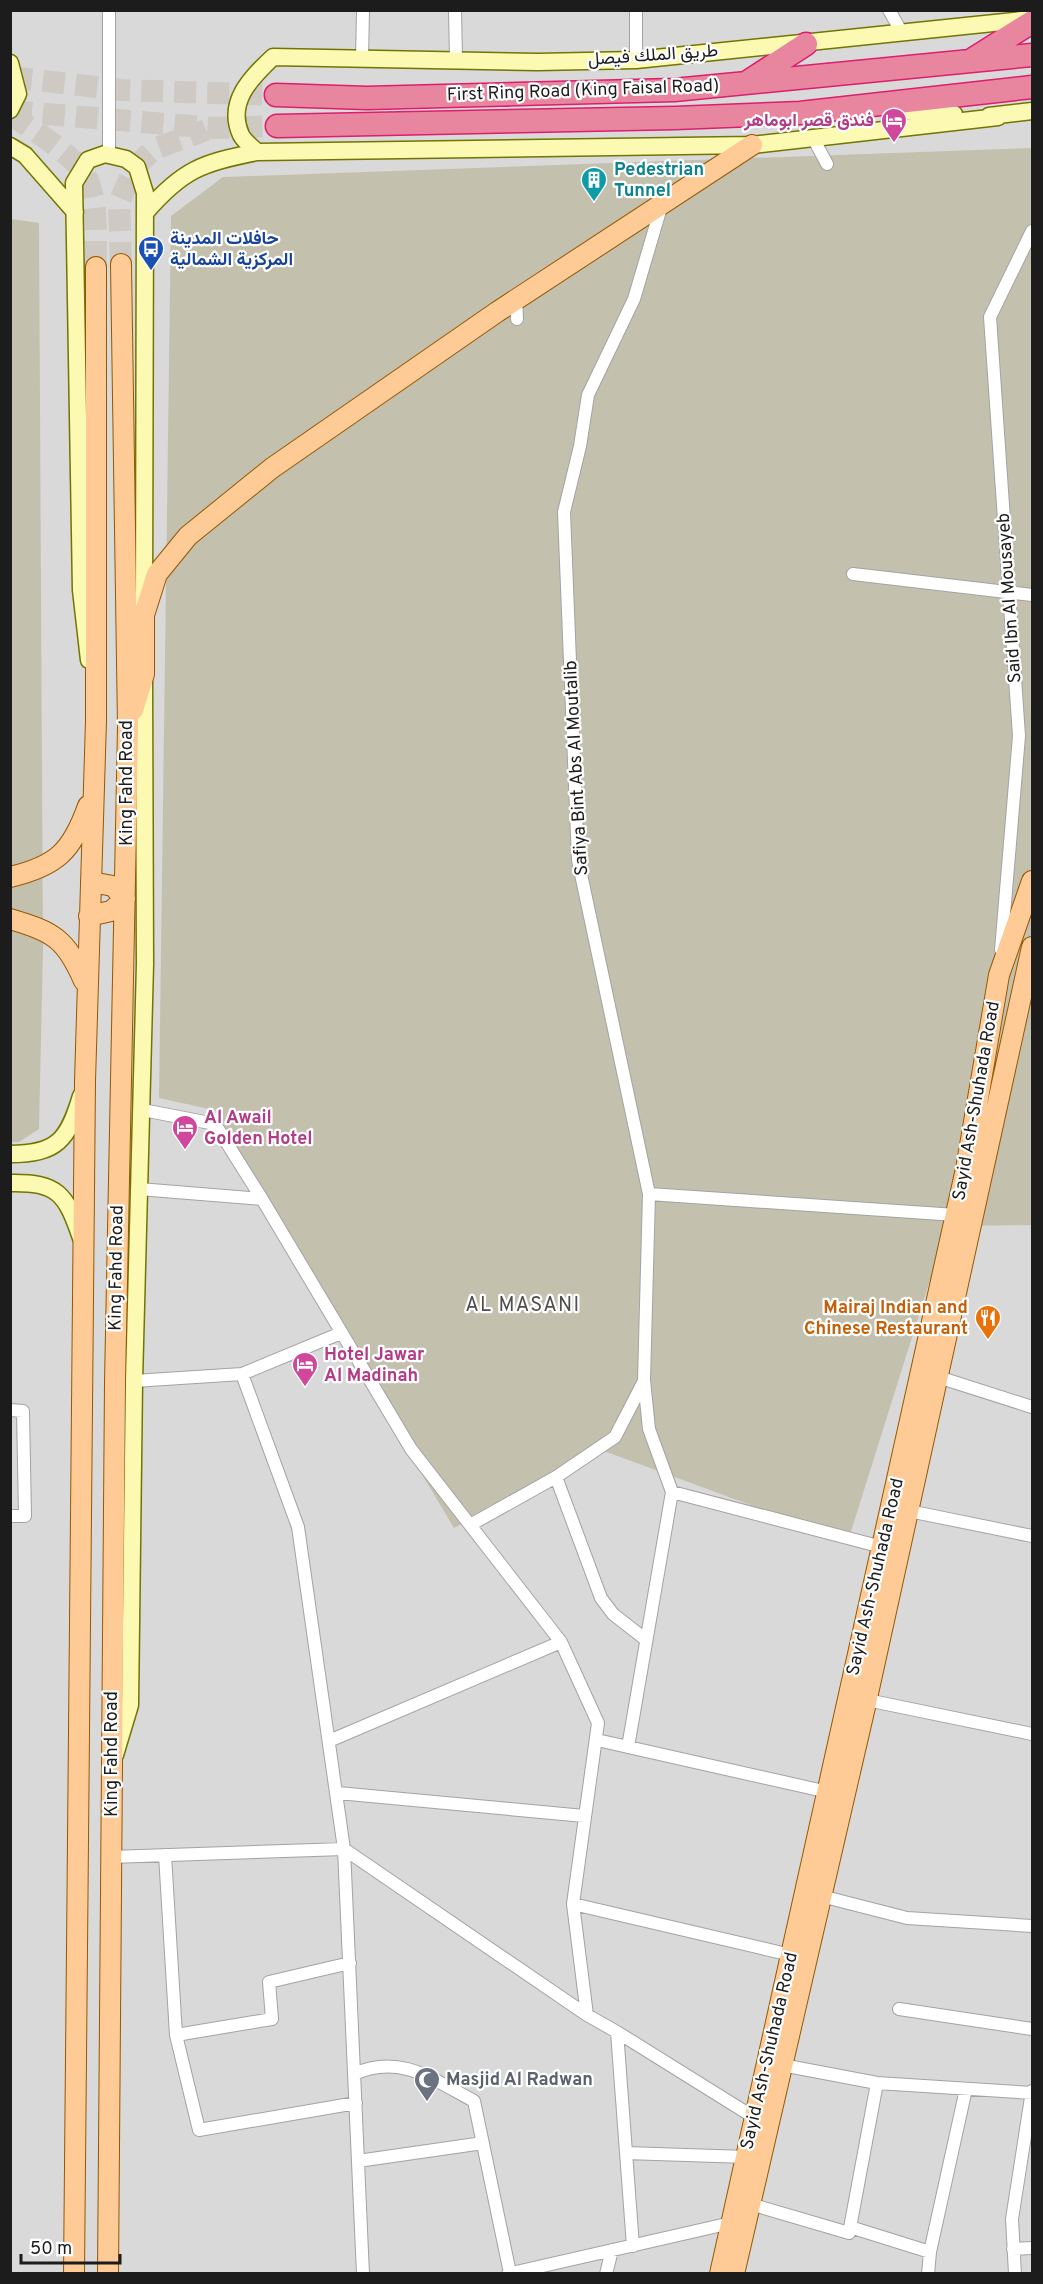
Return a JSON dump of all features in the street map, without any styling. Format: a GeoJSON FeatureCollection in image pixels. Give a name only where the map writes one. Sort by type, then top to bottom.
{"type":"FeatureCollection","features":[{"type":"Feature","properties":{"kind":"highway"},"geometry":{"type":"LineString","coordinates":[[969,62],[1032,21]]}},
{"type":"Feature","properties":{"kind":"highway"},"geometry":{"type":"LineString","coordinates":[[746,83],[806,44]]}},
{"type":"Feature","properties":{"kind":"highway","name":"First Ring Road (King Faisal Road)"},"geometry":{"type":"LineString","coordinates":[[276,95],[367,98],[674,90],[1032,55]]}},
{"type":"Feature","properties":{"kind":"highway"},"geometry":{"type":"LineString","coordinates":[[838,74],[851,109]]}},
{"type":"Feature","properties":{"kind":"highway","name":"First Ring Road (King Faisal Road)"},"geometry":{"type":"LineString","coordinates":[[277,126],[675,118],[851,109],[1032,87]]}},
{"type":"Feature","properties":{"kind":"main road","name":"طريق الملك فيصل"},"geometry":{"type":"LineString","coordinates":[[257,152],[241,136],[236,106],[248,81],[273,57],[538,62],[636,60],[1032,21]]}},
{"type":"Feature","properties":{"kind":"main road"},"geometry":{"type":"LineString","coordinates":[[10,63],[18,94],[10,110]]}},
{"type":"Feature","properties":{"kind":"main road"},"geometry":{"type":"LineString","coordinates":[[851,109],[998,117]]}},
{"type":"Feature","properties":{"kind":"main road"},"geometry":{"type":"LineString","coordinates":[[145,213],[164,190],[186,173],[212,161],[257,152],[752,145],[998,117],[1032,111]]}},
{"type":"Feature","properties":{"kind":"main road"},"geometry":{"type":"LineString","coordinates":[[144,615],[157,574],[188,536],[272,468],[516,298],[752,145]]}},
{"type":"Feature","properties":{"kind":"main road"},"geometry":{"type":"LineString","coordinates":[[10,146],[25,155],[75,212]]}},
{"type":"Feature","properties":{"kind":"main road"},"geometry":{"type":"LineString","coordinates":[[96,721],[81,590],[74,183],[88,160],[109,154],[126,159],[137,167],[143,181],[145,213],[144,674],[147,826],[134,1381],[130,1705],[112,1767]]}},
{"type":"Feature","properties":{"kind":"main road","name":"King Fahd Road"},"geometry":{"type":"LineString","coordinates":[[108,2274],[115,1383],[128,727],[121,264]]}},
{"type":"Feature","properties":{"kind":"main road","name":"King Fahd Road"},"geometry":{"type":"LineString","coordinates":[[74,2274],[85,1081],[96,721],[96,267]]}},
{"type":"Feature","properties":{"kind":"main road"},"geometry":{"type":"LineString","coordinates":[[128,727],[144,674]]}},
{"type":"Feature","properties":{"kind":"main road"},"geometry":{"type":"LineString","coordinates":[[10,877],[34,872],[68,851],[80,828],[94,789]]}},
{"type":"Feature","properties":{"kind":"main road","name":"Sayid Ash-Shuhada Road"},"geometry":{"type":"LineString","coordinates":[[720,2274],[956,1215],[999,975],[1032,881]]}},
{"type":"Feature","properties":{"kind":"main road"},"geometry":{"type":"LineString","coordinates":[[89,916],[111,911],[125,899],[113,886],[91,882]]}},
{"type":"Feature","properties":{"kind":"main road"},"geometry":{"type":"LineString","coordinates":[[10,919],[32,925],[58,940],[71,952],[87,989]]}},
{"type":"Feature","properties":{"kind":"main road","name":"Sayid Ash-Shuhada Road"},"geometry":{"type":"LineString","coordinates":[[734,2274],[867,1700],[1030,975],[1032,947]]}},
{"type":"Feature","properties":{"kind":"main road"},"geometry":{"type":"LineString","coordinates":[[999,975],[1030,975]]}},
{"type":"Feature","properties":{"kind":"main road"},"geometry":{"type":"LineString","coordinates":[[10,1154],[37,1154],[60,1142],[75,1117],[85,1081]]}},
{"type":"Feature","properties":{"kind":"main road"},"geometry":{"type":"LineString","coordinates":[[10,1182],[39,1182],[57,1192],[68,1206],[83,1246]]}},
{"type":"Feature","properties":{"kind":"street"},"geometry":{"type":"LineString","coordinates":[[109,10],[109,154]]}},
{"type":"Feature","properties":{"kind":"street"},"geometry":{"type":"LineString","coordinates":[[362,58],[363,10]]}},
{"type":"Feature","properties":{"kind":"street"},"geometry":{"type":"LineString","coordinates":[[455,10],[456,60]]}},
{"type":"Feature","properties":{"kind":"street"},"geometry":{"type":"LineString","coordinates":[[636,10],[636,60]]}},
{"type":"Feature","properties":{"kind":"street"},"geometry":{"type":"LineString","coordinates":[[889,10],[902,33]]}},
{"type":"Feature","properties":{"kind":"street"},"geometry":{"type":"LineString","coordinates":[[813,138],[827,164]]}},
{"type":"Feature","properties":{"kind":"street","name":"Safiya Bint Abs Al Moutalib"},"geometry":{"type":"LineString","coordinates":[[663,202],[634,299],[588,395],[580,446],[564,512],[578,860],[649,1194],[644,1380],[649,1429],[672,1492]]}},
{"type":"Feature","properties":{"kind":"street","name":"Said Ibn Al Mousayeb"},"geometry":{"type":"LineString","coordinates":[[999,975],[1019,736],[990,317],[1032,231]]}},
{"type":"Feature","properties":{"kind":"street"},"geometry":{"type":"LineString","coordinates":[[516,298],[517,319]]}},
{"type":"Feature","properties":{"kind":"street"},"geometry":{"type":"LineString","coordinates":[[853,574],[1032,595]]}},
{"type":"Feature","properties":{"kind":"street"},"geometry":{"type":"LineString","coordinates":[[127,826],[147,826]]}},
{"type":"Feature","properties":{"kind":"street"},"geometry":{"type":"LineString","coordinates":[[142,1110],[215,1124],[411,1449],[561,1642],[598,1724],[573,1904],[587,2015]]}},
{"type":"Feature","properties":{"kind":"street"},"geometry":{"type":"LineString","coordinates":[[139,1190],[262,1199]]}},
{"type":"Feature","properties":{"kind":"street"},"geometry":{"type":"LineString","coordinates":[[649,1194],[956,1215]]}},
{"type":"Feature","properties":{"kind":"street"},"geometry":{"type":"LineString","coordinates":[[134,1381],[242,1374],[341,1333]]}},
{"type":"Feature","properties":{"kind":"street"},"geometry":{"type":"LineString","coordinates":[[242,1374],[298,1527],[338,1794],[344,1849],[350,1963],[363,2274]]}},
{"type":"Feature","properties":{"kind":"street"},"geometry":{"type":"LineString","coordinates":[[938,1377],[1032,1407]]}},
{"type":"Feature","properties":{"kind":"street"},"geometry":{"type":"LineString","coordinates":[[470,1525],[556,1477],[615,1437],[644,1380]]}},
{"type":"Feature","properties":{"kind":"street"},"geometry":{"type":"LineString","coordinates":[[10,1410],[23,1411],[25,1516],[10,1516]]}},
{"type":"Feature","properties":{"kind":"street"},"geometry":{"type":"LineString","coordinates":[[556,1477],[601,1598],[613,1614],[645,1639]]}},
{"type":"Feature","properties":{"kind":"street"},"geometry":{"type":"LineString","coordinates":[[628,1747],[672,1492],[882,1547]]}},
{"type":"Feature","properties":{"kind":"street"},"geometry":{"type":"LineString","coordinates":[[909,1510],[1032,1536]]}},
{"type":"Feature","properties":{"kind":"street"},"geometry":{"type":"LineString","coordinates":[[329,1741],[561,1642]]}},
{"type":"Feature","properties":{"kind":"street"},"geometry":{"type":"LineString","coordinates":[[867,1700],[1032,1734]]}},
{"type":"Feature","properties":{"kind":"street"},"geometry":{"type":"LineString","coordinates":[[597,1740],[828,1792]]}},
{"type":"Feature","properties":{"kind":"street"},"geometry":{"type":"LineString","coordinates":[[338,1794],[584,1816]]}},
{"type":"Feature","properties":{"kind":"street"},"geometry":{"type":"LineString","coordinates":[[111,1857],[344,1849],[587,2015],[755,2118]]}},
{"type":"Feature","properties":{"kind":"street"},"geometry":{"type":"LineString","coordinates":[[165,1856],[176,2035],[199,2130],[356,2103]]}},
{"type":"Feature","properties":{"kind":"street"},"geometry":{"type":"LineString","coordinates":[[821,1896],[907,1918],[1032,1926]]}},
{"type":"Feature","properties":{"kind":"street"},"geometry":{"type":"LineString","coordinates":[[573,1904],[791,1955]]}},
{"type":"Feature","properties":{"kind":"street"},"geometry":{"type":"LineString","coordinates":[[176,2035],[272,2019],[269,1982],[350,1963]]}},
{"type":"Feature","properties":{"kind":"street"},"geometry":{"type":"LineString","coordinates":[[899,2009],[1032,2029]]}},
{"type":"Feature","properties":{"kind":"street"},"geometry":{"type":"LineString","coordinates":[[617,2032],[633,2246]]}},
{"type":"Feature","properties":{"kind":"street"},"geometry":{"type":"LineString","coordinates":[[782,2065],[877,2083],[1032,2092],[1012,2219],[1015,2274]]}},
{"type":"Feature","properties":{"kind":"street"},"geometry":{"type":"LineString","coordinates":[[354,2074],[369,2067],[410,2067],[474,2101],[509,2273],[731,2223]]}},
{"type":"Feature","properties":{"kind":"street"},"geometry":{"type":"LineString","coordinates":[[750,2204],[849,2233],[877,2083]]}},
{"type":"Feature","properties":{"kind":"street"},"geometry":{"type":"LineString","coordinates":[[928,2274],[930,2252],[966,2089]]}},
{"type":"Feature","properties":{"kind":"street"},"geometry":{"type":"LineString","coordinates":[[358,2161],[483,2143]]}},
{"type":"Feature","properties":{"kind":"street"},"geometry":{"type":"LineString","coordinates":[[626,2153],[746,2157]]}},
{"type":"Feature","properties":{"kind":"street"},"geometry":{"type":"LineString","coordinates":[[850,2226],[930,2252]]}},
{"type":"Feature","properties":{"kind":"street"},"geometry":{"type":"LineString","coordinates":[[1013,2249],[1032,2248]]}},
{"type":"Feature","properties":{"kind":"street"},"geometry":{"type":"LineString","coordinates":[[606,2274],[612,2250]]}},
{"type":"Feature","properties":{"kind":"shaded area"},"geometry":{"type":"Polygon","coordinates":[[[11,11],[1032,11],[1032,2273],[11,2273],[11,11]]]}},
{"type":"Feature","properties":{"kind":"shaded area"},"geometry":{"type":"Polygon","coordinates":[[[1032,148],[1032,1225],[947,1226],[848,1541],[604,1451],[454,1528],[261,1204],[218,1111],[159,1098],[171,216],[223,177],[1032,148]]]}},
{"type":"Feature","properties":{"kind":"shaded area"},"geometry":{"type":"Polygon","coordinates":[[[11,219],[39,223],[43,950],[39,1129],[19,1142],[11,1142],[11,219]]]}},
{"type":"Feature","properties":{"kind":"tunnel"},"geometry":{"type":"LineString","coordinates":[[10,77],[121,90],[276,95]]}},
{"type":"Feature","properties":{"kind":"tunnel"},"geometry":{"type":"LineString","coordinates":[[10,111],[214,128],[277,126]]}},
{"type":"Feature","properties":{"kind":"tunnel"},"geometry":{"type":"LineString","coordinates":[[10,114],[73,160],[86,176],[95,209],[96,267]]}},
{"type":"Feature","properties":{"kind":"tunnel"},"geometry":{"type":"LineString","coordinates":[[121,264],[119,203],[134,168],[154,149],[206,130]]}},
{"type":"Feature","properties":{"kind":"place","name":"فندق قصر ابوماهر"},"geometry":{"type":"Point","coordinates":[894,144]}},
{"type":"Feature","properties":{"kind":"place","name":"Pedestrian Tunnel"},"geometry":{"type":"Point","coordinates":[594,203]}},
{"type":"Feature","properties":{"kind":"place","name":"حافلات المدينة المركزية الشمالية"},"geometry":{"type":"Point","coordinates":[151,272]}},
{"type":"Feature","properties":{"kind":"place","name":"Al Awail Golden Hotel"},"geometry":{"type":"Point","coordinates":[185,1151]}},
{"type":"Feature","properties":{"kind":"place","name":"Mairaj Indian and Chinese Restaurant"},"geometry":{"type":"Point","coordinates":[988,1341]}},
{"type":"Feature","properties":{"kind":"place","name":"Hotel Jawar Al Madinah"},"geometry":{"type":"Point","coordinates":[305,1388]}},
{"type":"Feature","properties":{"kind":"place","name":"Masjid Al Radwan"},"geometry":{"type":"Point","coordinates":[427,2103]}},
{"type":"Feature","properties":{"kind":"district","name":"AL MASANI"},"geometry":{"type":"Point","coordinates":[523,1306]}}]}
